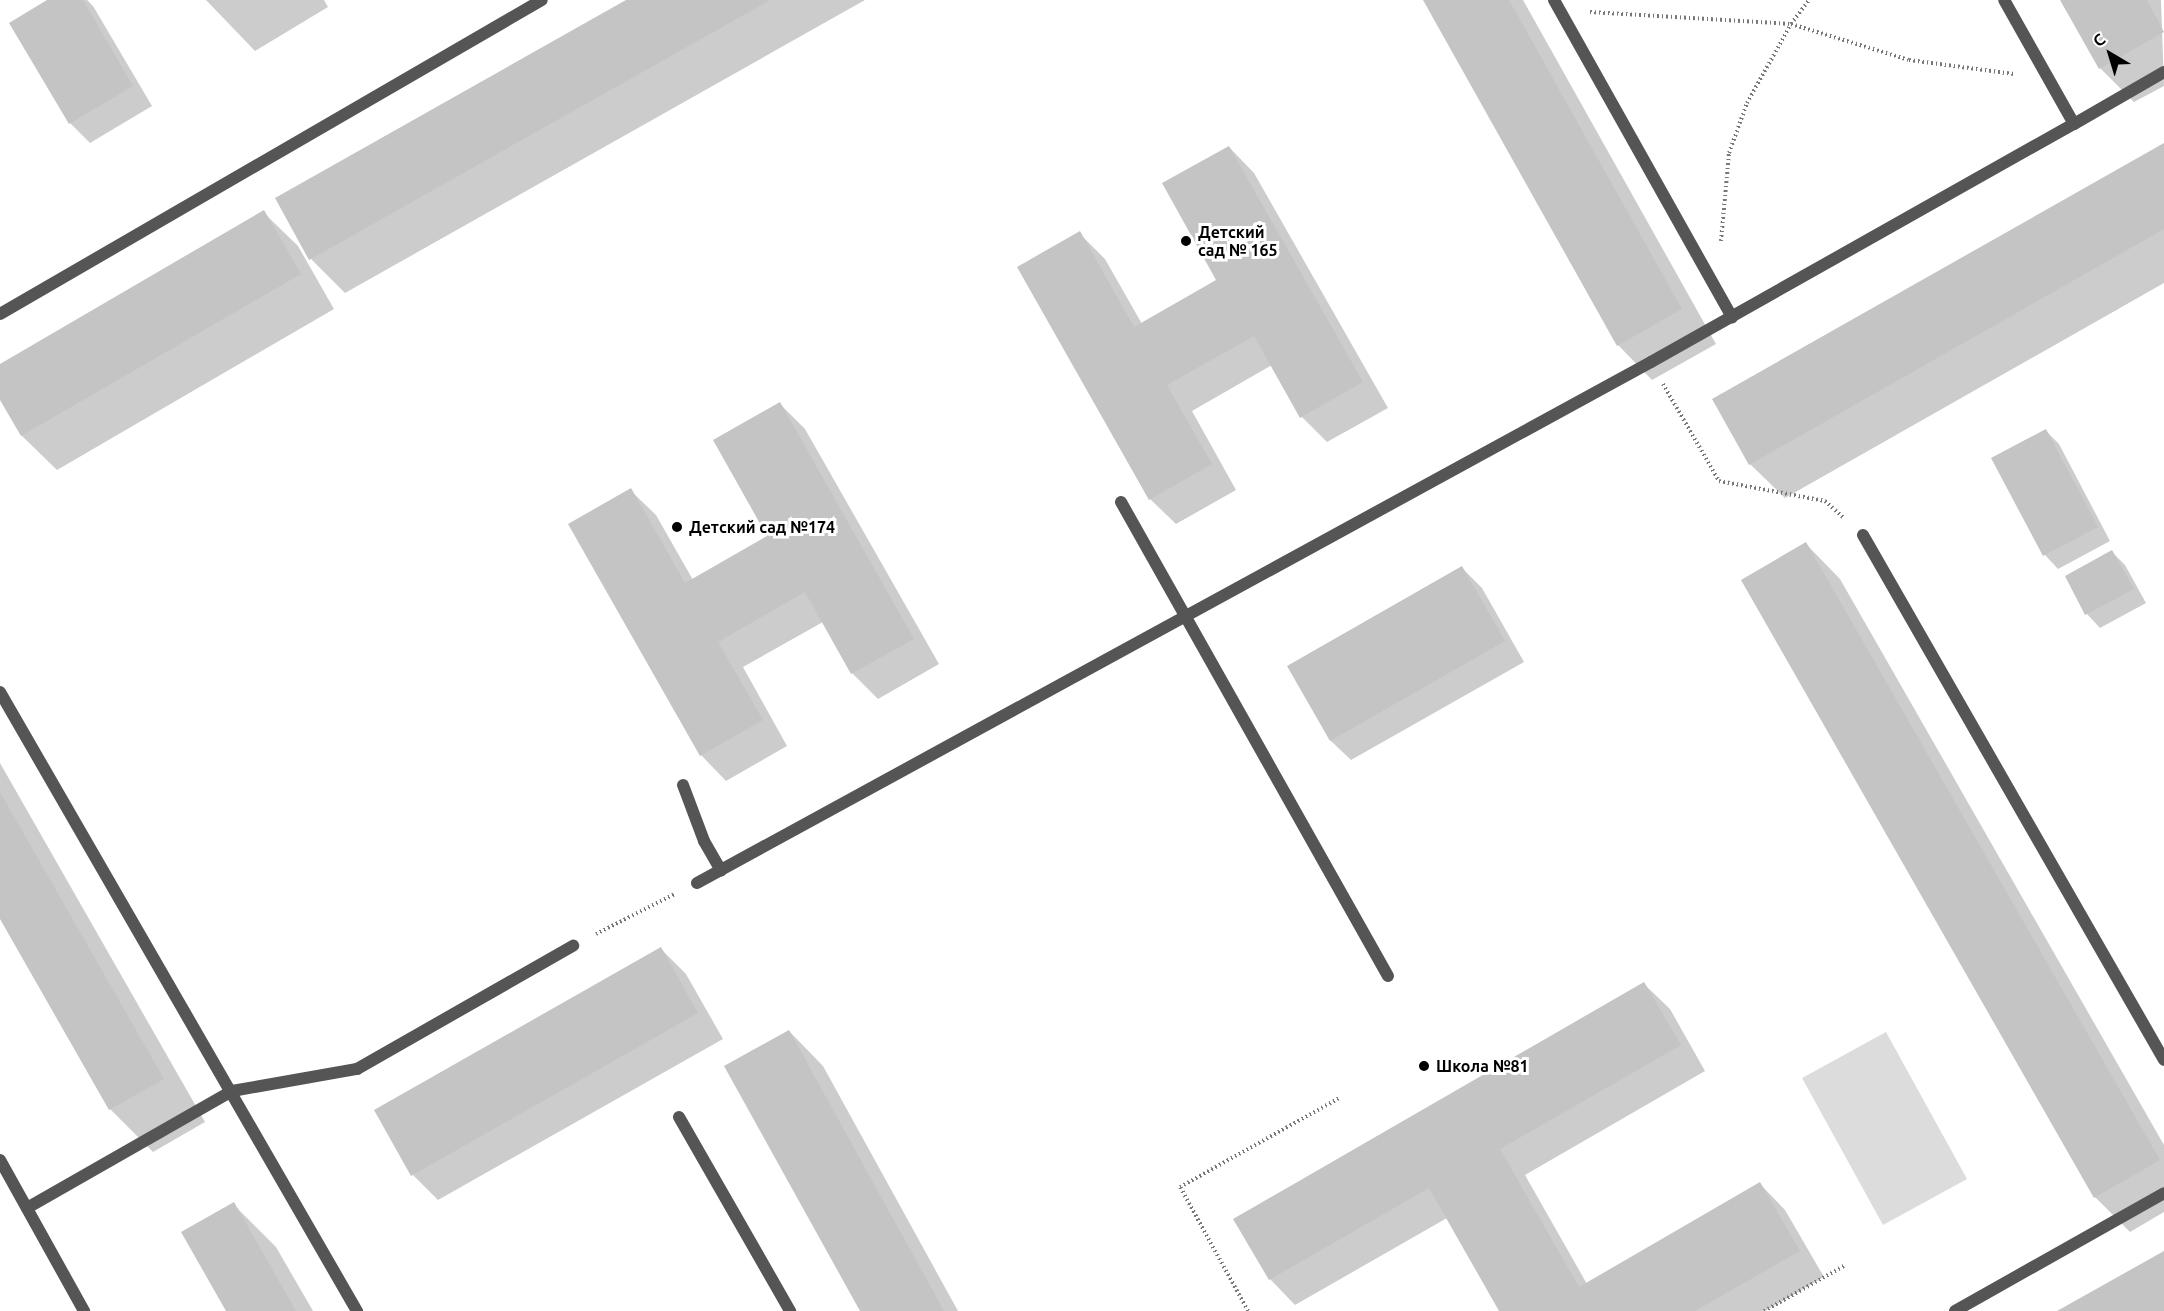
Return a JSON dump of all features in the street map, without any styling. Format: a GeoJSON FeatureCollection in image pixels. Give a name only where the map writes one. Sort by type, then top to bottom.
{"type":"FeatureCollection","features":[{"type":"Feature","properties":{"kind":"street"},"geometry":{"type":"LineString","coordinates":[[0,314],[542,0]]}},
{"type":"Feature","properties":{"kind":"street"},"geometry":{"type":"LineString","coordinates":[[2004,0],[2074,124]]}},
{"type":"Feature","properties":{"kind":"street"},"geometry":{"type":"LineString","coordinates":[[1557,5],[1732,317]]}},
{"type":"Feature","properties":{"kind":"street"},"geometry":{"type":"LineString","coordinates":[[697,883],[1651,362],[2164,72]]}},
{"type":"Feature","properties":{"kind":"street"},"geometry":{"type":"LineString","coordinates":[[1121,502],[1388,976]]}},
{"type":"Feature","properties":{"kind":"street"},"geometry":{"type":"LineString","coordinates":[[1863,535],[2164,1060]]}},
{"type":"Feature","properties":{"kind":"street"},"geometry":{"type":"LineString","coordinates":[[0,692],[357,1311]]}},
{"type":"Feature","properties":{"kind":"street"},"geometry":{"type":"LineString","coordinates":[[683,784],[704,841],[721,870]]}},
{"type":"Feature","properties":{"kind":"street"},"geometry":{"type":"LineString","coordinates":[[27,1208],[232,1091],[357,1069],[573,946]]}},
{"type":"Feature","properties":{"kind":"street"},"geometry":{"type":"LineString","coordinates":[[679,1117],[790,1311]]}},
{"type":"Feature","properties":{"kind":"street"},"geometry":{"type":"LineString","coordinates":[[0,1160],[84,1311]]}},
{"type":"Feature","properties":{"kind":"street"},"geometry":{"type":"LineString","coordinates":[[1955,1311],[2164,1193]]}},
{"type":"Feature","properties":{"kind":"path"},"geometry":{"type":"LineString","coordinates":[[1720,296],[1721,207],[1729,153],[1747,103],[1791,24],[1809,0]]}},
{"type":"Feature","properties":{"kind":"path"},"geometry":{"type":"LineString","coordinates":[[1557,5],[1791,24],[1909,60],[2048,78]]}},
{"type":"Feature","properties":{"kind":"path"},"geometry":{"type":"LineString","coordinates":[[1651,362],[1719,481],[1825,501],[1863,535]]}},
{"type":"Feature","properties":{"kind":"path"},"geometry":{"type":"LineString","coordinates":[[573,946],[697,883]]}},
{"type":"Feature","properties":{"kind":"path"},"geometry":{"type":"LineString","coordinates":[[1248,1311],[1180,1187],[1338,1098]]}},
{"type":"Feature","properties":{"kind":"path"},"geometry":{"type":"LineString","coordinates":[[1764,1311],[1844,1266]]}},
{"type":"Feature","properties":{"kind":"shaded area"},"geometry":{"type":"Polygon","coordinates":[[[1886,1032],[1967,1179],[1883,1225],[1802,1078],[1886,1032]]]}},
{"type":"Feature","properties":{"kind":"building"},"geometry":{"type":"Polygon","coordinates":[[[47,0],[83,0],[133,86],[69,124],[9,23],[47,0]]]}},
{"type":"Feature","properties":{"kind":"building"},"geometry":{"type":"Polygon","coordinates":[[[626,0],[770,0],[309,260],[275,198],[626,0]]]}},
{"type":"Feature","properties":{"kind":"building"},"geometry":{"type":"Polygon","coordinates":[[[1423,0],[1509,0],[1682,309],[1617,346],[1423,0]]]}},
{"type":"Feature","properties":{"kind":"building"},"geometry":{"type":"Polygon","coordinates":[[[2060,0],[2147,0],[2164,32],[2099,69],[2060,0]]]}},
{"type":"Feature","properties":{"kind":"building"},"geometry":{"type":"Polygon","coordinates":[[[2164,143],[2164,229],[1749,465],[1712,399],[2164,143]]]}},
{"type":"Feature","properties":{"kind":"building"},"geometry":{"type":"Polygon","coordinates":[[[1229,146],[1363,382],[1300,418],[1254,336],[1167,385],[1212,464],[1149,500],[1017,267],[1080,231],[1134,327],[1216,280],[1162,183],[1229,146]]]}},
{"type":"Feature","properties":{"kind":"building"},"geometry":{"type":"Polygon","coordinates":[[[264,210],[301,274],[21,436],[0,400],[0,364],[264,210]]]}},
{"type":"Feature","properties":{"kind":"building"},"geometry":{"type":"Polygon","coordinates":[[[780,402],[914,639],[851,674],[805,592],[718,642],[763,720],[700,756],[568,524],[631,488],[685,583],[767,536],[713,440],[780,402]]]}},
{"type":"Feature","properties":{"kind":"building"},"geometry":{"type":"Polygon","coordinates":[[[2046,429],[2098,527],[2043,556],[1991,458],[2046,429]]]}},
{"type":"Feature","properties":{"kind":"building"},"geometry":{"type":"Polygon","coordinates":[[[1806,542],[2160,1160],[2094,1198],[1741,580],[1806,542]]]}},
{"type":"Feature","properties":{"kind":"building"},"geometry":{"type":"Polygon","coordinates":[[[2112,550],[2134,589],[2085,615],[2065,576],[2112,550]]]}},
{"type":"Feature","properties":{"kind":"building"},"geometry":{"type":"Polygon","coordinates":[[[1462,566],[1505,641],[1330,741],[1287,666],[1462,566]]]}},
{"type":"Feature","properties":{"kind":"building"},"geometry":{"type":"Polygon","coordinates":[[[0,792],[164,1079],[109,1110],[0,919],[0,792]]]}},
{"type":"Feature","properties":{"kind":"building"},"geometry":{"type":"Polygon","coordinates":[[[661,947],[698,1013],[411,1176],[374,1110],[661,947]]]}},
{"type":"Feature","properties":{"kind":"building"},"geometry":{"type":"Polygon","coordinates":[[[1644,982],[1681,1045],[1500,1149],[1579,1287],[1760,1182],[1800,1251],[1695,1311],[1499,1311],[1429,1188],[1269,1280],[1233,1219],[1644,982]]]}},
{"type":"Feature","properties":{"kind":"building"},"geometry":{"type":"Polygon","coordinates":[[[789,1030],[944,1311],[860,1311],[724,1066],[789,1030]]]}},
{"type":"Feature","properties":{"kind":"building"},"geometry":{"type":"Polygon","coordinates":[[[234,1202],[296,1311],[226,1311],[181,1232],[234,1202]]]}},
{"type":"Feature","properties":{"kind":"building"},"geometry":{"type":"Polygon","coordinates":[[[2164,1251],[2164,1311],[2057,1311],[2164,1251]]]}},
{"type":"Feature","properties":{"kind":"place","name":"Детский сад № 165"},"geometry":{"type":"Point","coordinates":[1186,241]}},
{"type":"Feature","properties":{"kind":"place","name":"Детский сад №174"},"geometry":{"type":"Point","coordinates":[677,527]}},
{"type":"Feature","properties":{"kind":"place","name":"Школа №81"},"geometry":{"type":"Point","coordinates":[1424,1066]}}]}
